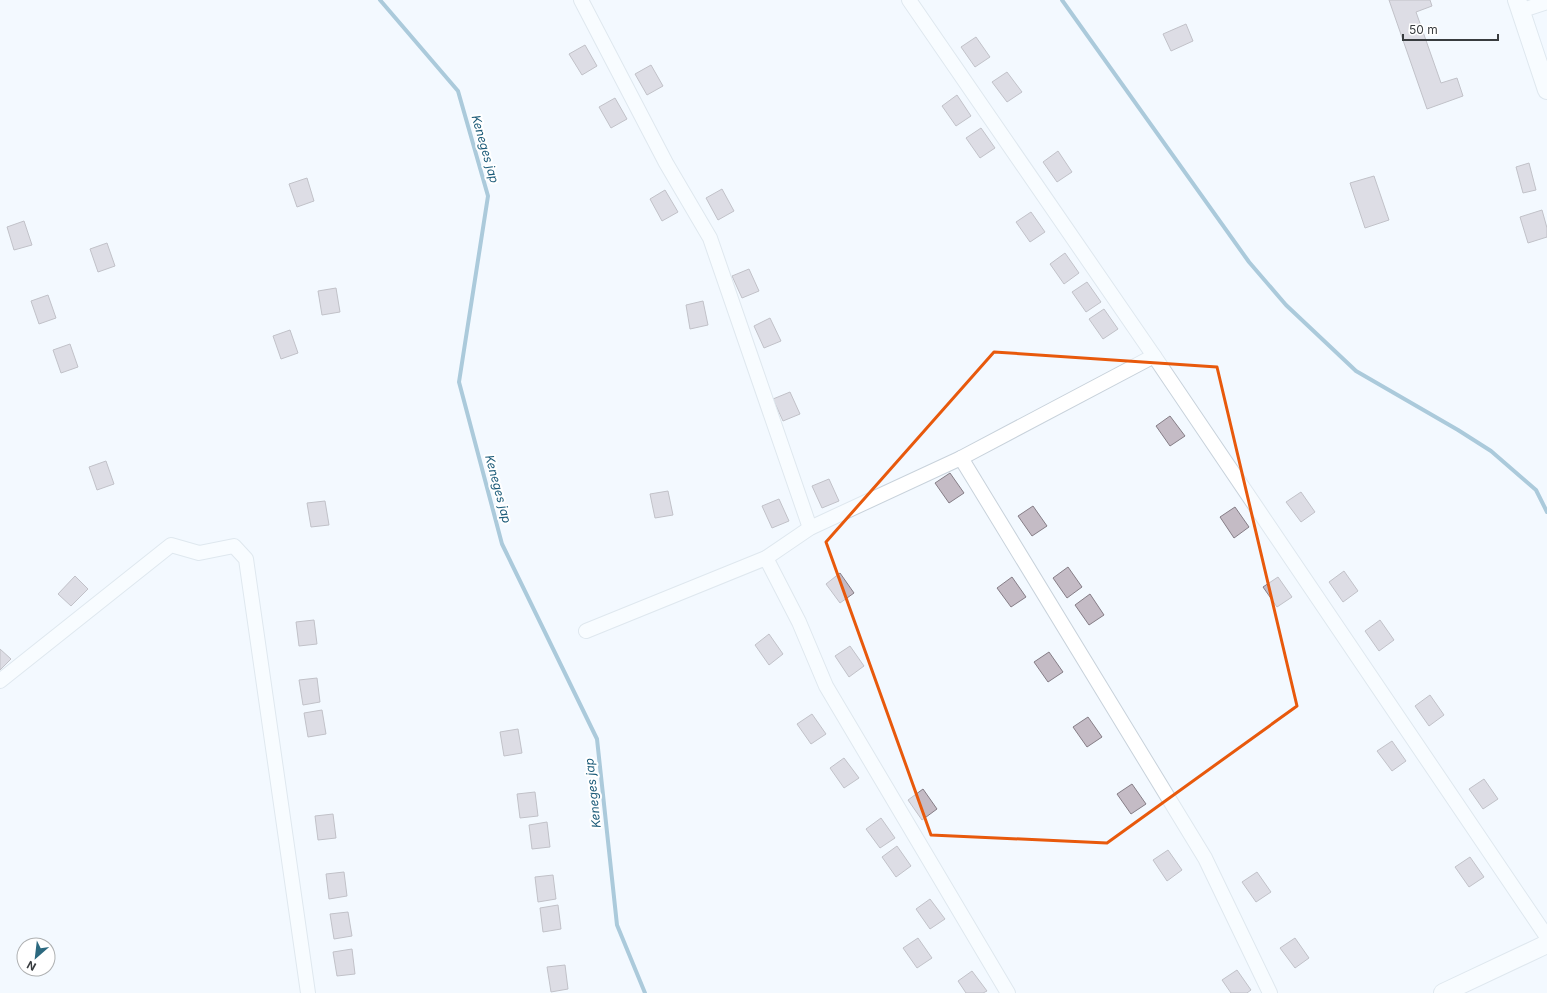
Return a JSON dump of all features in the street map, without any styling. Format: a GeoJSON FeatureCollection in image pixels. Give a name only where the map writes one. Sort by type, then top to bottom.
{"type":"FeatureCollection","features":[{"type":"Feature","properties":{"kind":"street"},"geometry":{"type":"LineString","coordinates":[[581,0],[666,162],[710,238],[810,528]]}},
{"type":"Feature","properties":{"kind":"street"},"geometry":{"type":"LineString","coordinates":[[909,0],[1154,356],[1547,937]]}},
{"type":"Feature","properties":{"kind":"street"},"geometry":{"type":"LineString","coordinates":[[1547,2],[1518,6],[1547,90]]}},
{"type":"Feature","properties":{"kind":"street"},"geometry":{"type":"LineString","coordinates":[[586,632],[766,558],[810,528],[961,458],[1154,356]]}},
{"type":"Feature","properties":{"kind":"street"},"geometry":{"type":"LineString","coordinates":[[961,458],[1205,858],[1270,993]]}},
{"type":"Feature","properties":{"kind":"street"},"geometry":{"type":"LineString","coordinates":[[0,682],[171,545],[199,554],[234,546],[246,559],[308,993]]}},
{"type":"Feature","properties":{"kind":"street"},"geometry":{"type":"LineString","coordinates":[[766,558],[799,622],[826,686],[1008,993]]}},
{"type":"Feature","properties":{"kind":"street"},"geometry":{"type":"LineString","coordinates":[[1443,993],[1547,944]]}},
{"type":"Feature","properties":{"kind":"highlighted area"},"geometry":{"type":"Polygon","coordinates":[[[994,352],[1217,367],[1297,706],[1107,843],[931,835],[826,542],[994,352]]]}},
{"type":"Feature","properties":{"kind":"building"},"geometry":{"type":"Polygon","coordinates":[[[1389,0],[1430,0],[1432,6],[1416,12],[1441,83],[1457,78],[1463,96],[1427,109],[1389,0]]]}},
{"type":"Feature","properties":{"kind":"building"},"geometry":{"type":"Polygon","coordinates":[[[1186,24],[1193,41],[1171,51],[1163,34],[1186,24]]]}},
{"type":"Feature","properties":{"kind":"building"},"geometry":{"type":"Polygon","coordinates":[[[976,37],[990,57],[975,67],[961,47],[976,37]]]}},
{"type":"Feature","properties":{"kind":"building"},"geometry":{"type":"Polygon","coordinates":[[[585,45],[597,66],[582,75],[569,54],[585,45]]]}},
{"type":"Feature","properties":{"kind":"building"},"geometry":{"type":"Polygon","coordinates":[[[651,65],[663,86],[647,95],[635,74],[651,65]]]}},
{"type":"Feature","properties":{"kind":"building"},"geometry":{"type":"Polygon","coordinates":[[[1007,72],[1022,92],[1007,102],[992,82],[1007,72]]]}},
{"type":"Feature","properties":{"kind":"building"},"geometry":{"type":"Polygon","coordinates":[[[957,95],[971,116],[956,126],[942,106],[957,95]]]}},
{"type":"Feature","properties":{"kind":"building"},"geometry":{"type":"Polygon","coordinates":[[[615,98],[627,119],[611,128],[599,107],[615,98]]]}},
{"type":"Feature","properties":{"kind":"building"},"geometry":{"type":"Polygon","coordinates":[[[981,128],[995,148],[980,158],[966,138],[981,128]]]}},
{"type":"Feature","properties":{"kind":"building"},"geometry":{"type":"Polygon","coordinates":[[[1058,151],[1072,172],[1057,182],[1043,162],[1058,151]]]}},
{"type":"Feature","properties":{"kind":"building"},"geometry":{"type":"Polygon","coordinates":[[[1529,163],[1536,190],[1523,193],[1516,167],[1529,163]]]}},
{"type":"Feature","properties":{"kind":"building"},"geometry":{"type":"Polygon","coordinates":[[[1374,176],[1389,220],[1365,228],[1350,183],[1374,176]]]}},
{"type":"Feature","properties":{"kind":"building"},"geometry":{"type":"Polygon","coordinates":[[[307,178],[314,201],[297,207],[289,184],[307,178]]]}},
{"type":"Feature","properties":{"kind":"building"},"geometry":{"type":"Polygon","coordinates":[[[722,189],[734,211],[718,220],[706,198],[722,189]]]}},
{"type":"Feature","properties":{"kind":"building"},"geometry":{"type":"Polygon","coordinates":[[[665,190],[678,212],[662,221],[650,199],[665,190]]]}},
{"type":"Feature","properties":{"kind":"building"},"geometry":{"type":"Polygon","coordinates":[[[1542,210],[1547,228],[1547,237],[1528,243],[1520,217],[1542,210]]]}},
{"type":"Feature","properties":{"kind":"building"},"geometry":{"type":"Polygon","coordinates":[[[1031,212],[1045,232],[1030,242],[1016,222],[1031,212]]]}},
{"type":"Feature","properties":{"kind":"building"},"geometry":{"type":"Polygon","coordinates":[[[24,221],[32,245],[14,250],[7,227],[24,221]]]}},
{"type":"Feature","properties":{"kind":"building"},"geometry":{"type":"Polygon","coordinates":[[[107,243],[115,266],[98,272],[90,249],[107,243]]]}},
{"type":"Feature","properties":{"kind":"building"},"geometry":{"type":"Polygon","coordinates":[[[1065,253],[1079,273],[1064,284],[1050,264],[1065,253]]]}},
{"type":"Feature","properties":{"kind":"building"},"geometry":{"type":"Polygon","coordinates":[[[749,269],[759,291],[742,298],[732,276],[749,269]]]}},
{"type":"Feature","properties":{"kind":"building"},"geometry":{"type":"Polygon","coordinates":[[[1087,282],[1101,302],[1086,312],[1072,292],[1087,282]]]}},
{"type":"Feature","properties":{"kind":"building"},"geometry":{"type":"Polygon","coordinates":[[[336,288],[340,312],[322,315],[318,291],[336,288]]]}},
{"type":"Feature","properties":{"kind":"building"},"geometry":{"type":"Polygon","coordinates":[[[48,295],[56,318],[39,324],[31,301],[48,295]]]}},
{"type":"Feature","properties":{"kind":"building"},"geometry":{"type":"Polygon","coordinates":[[[703,301],[708,325],[690,329],[686,305],[703,301]]]}},
{"type":"Feature","properties":{"kind":"building"},"geometry":{"type":"Polygon","coordinates":[[[1104,309],[1118,329],[1103,339],[1089,319],[1104,309]]]}},
{"type":"Feature","properties":{"kind":"building"},"geometry":{"type":"Polygon","coordinates":[[[770,318],[781,341],[764,348],[754,326],[770,318]]]}},
{"type":"Feature","properties":{"kind":"building"},"geometry":{"type":"Polygon","coordinates":[[[290,330],[298,353],[281,359],[273,336],[290,330]]]}},
{"type":"Feature","properties":{"kind":"building"},"geometry":{"type":"Polygon","coordinates":[[[70,344],[78,367],[61,373],[53,350],[70,344]]]}},
{"type":"Feature","properties":{"kind":"building"},"geometry":{"type":"Polygon","coordinates":[[[790,392],[800,414],[783,421],[773,399],[790,392]]]}},
{"type":"Feature","properties":{"kind":"building"},"geometry":{"type":"Polygon","coordinates":[[[1170,416],[1185,436],[1170,446],[1156,426],[1170,416]]]}},
{"type":"Feature","properties":{"kind":"building"},"geometry":{"type":"Polygon","coordinates":[[[106,461],[114,484],[97,490],[89,467],[106,461]]]}},
{"type":"Feature","properties":{"kind":"building"},"geometry":{"type":"Polygon","coordinates":[[[950,473],[964,493],[949,503],[935,483],[950,473]]]}},
{"type":"Feature","properties":{"kind":"building"},"geometry":{"type":"Polygon","coordinates":[[[829,479],[839,501],[822,508],[812,486],[829,479]]]}},
{"type":"Feature","properties":{"kind":"building"},"geometry":{"type":"Polygon","coordinates":[[[668,491],[673,515],[655,518],[650,494],[668,491]]]}},
{"type":"Feature","properties":{"kind":"building"},"geometry":{"type":"Polygon","coordinates":[[[1301,492],[1315,512],[1301,522],[1286,502],[1301,492]]]}},
{"type":"Feature","properties":{"kind":"building"},"geometry":{"type":"Polygon","coordinates":[[[779,499],[789,521],[772,528],[762,506],[779,499]]]}},
{"type":"Feature","properties":{"kind":"building"},"geometry":{"type":"Polygon","coordinates":[[[325,501],[329,525],[311,527],[307,503],[325,501]]]}},
{"type":"Feature","properties":{"kind":"building"},"geometry":{"type":"Polygon","coordinates":[[[1033,506],[1047,526],[1032,536],[1018,516],[1033,506]]]}},
{"type":"Feature","properties":{"kind":"building"},"geometry":{"type":"Polygon","coordinates":[[[1235,507],[1249,527],[1234,538],[1220,517],[1235,507]]]}},
{"type":"Feature","properties":{"kind":"building"},"geometry":{"type":"Polygon","coordinates":[[[1068,567],[1082,587],[1067,598],[1053,578],[1068,567]]]}},
{"type":"Feature","properties":{"kind":"building"},"geometry":{"type":"Polygon","coordinates":[[[1344,571],[1358,591],[1343,602],[1329,582],[1344,571]]]}},
{"type":"Feature","properties":{"kind":"building"},"geometry":{"type":"Polygon","coordinates":[[[840,573],[854,593],[840,603],[826,584],[840,573]]]}},
{"type":"Feature","properties":{"kind":"building"},"geometry":{"type":"Polygon","coordinates":[[[75,576],[88,589],[71,606],[58,594],[75,576]]]}},
{"type":"Feature","properties":{"kind":"building"},"geometry":{"type":"Polygon","coordinates":[[[1012,577],[1026,597],[1011,607],[997,588],[1012,577]]]}},
{"type":"Feature","properties":{"kind":"building"},"geometry":{"type":"Polygon","coordinates":[[[1278,577],[1292,597],[1277,607],[1263,587],[1278,577]]]}},
{"type":"Feature","properties":{"kind":"building"},"geometry":{"type":"Polygon","coordinates":[[[1090,594],[1104,615],[1089,625],[1075,605],[1090,594]]]}},
{"type":"Feature","properties":{"kind":"building"},"geometry":{"type":"Polygon","coordinates":[[[314,620],[317,644],[299,646],[296,622],[314,620]]]}},
{"type":"Feature","properties":{"kind":"building"},"geometry":{"type":"Polygon","coordinates":[[[1380,620],[1394,640],[1379,651],[1365,631],[1380,620]]]}},
{"type":"Feature","properties":{"kind":"building"},"geometry":{"type":"Polygon","coordinates":[[[769,634],[783,654],[769,665],[755,645],[769,634]]]}},
{"type":"Feature","properties":{"kind":"building"},"geometry":{"type":"Polygon","coordinates":[[[850,646],[864,666],[849,677],[835,656],[850,646]]]}},
{"type":"Feature","properties":{"kind":"building"},"geometry":{"type":"Polygon","coordinates":[[[0,649],[11,659],[0,670],[0,649]]]}},
{"type":"Feature","properties":{"kind":"building"},"geometry":{"type":"Polygon","coordinates":[[[1049,652],[1063,672],[1048,682],[1034,662],[1049,652]]]}},
{"type":"Feature","properties":{"kind":"building"},"geometry":{"type":"Polygon","coordinates":[[[317,678],[320,702],[303,705],[299,680],[317,678]]]}},
{"type":"Feature","properties":{"kind":"building"},"geometry":{"type":"Polygon","coordinates":[[[1430,695],[1444,715],[1429,726],[1415,706],[1430,695]]]}},
{"type":"Feature","properties":{"kind":"building"},"geometry":{"type":"Polygon","coordinates":[[[322,710],[326,734],[308,737],[304,713],[322,710]]]}},
{"type":"Feature","properties":{"kind":"building"},"geometry":{"type":"Polygon","coordinates":[[[812,714],[826,734],[811,744],[797,724],[812,714]]]}},
{"type":"Feature","properties":{"kind":"building"},"geometry":{"type":"Polygon","coordinates":[[[1088,717],[1102,737],[1087,747],[1073,727],[1088,717]]]}},
{"type":"Feature","properties":{"kind":"building"},"geometry":{"type":"Polygon","coordinates":[[[518,729],[522,753],[504,756],[500,732],[518,729]]]}},
{"type":"Feature","properties":{"kind":"building"},"geometry":{"type":"Polygon","coordinates":[[[1392,741],[1406,761],[1392,771],[1377,751],[1392,741]]]}},
{"type":"Feature","properties":{"kind":"building"},"geometry":{"type":"Polygon","coordinates":[[[844,758],[859,778],[844,788],[830,768],[844,758]]]}},
{"type":"Feature","properties":{"kind":"building"},"geometry":{"type":"Polygon","coordinates":[[[1484,779],[1498,799],[1483,809],[1469,789],[1484,779]]]}},
{"type":"Feature","properties":{"kind":"building"},"geometry":{"type":"Polygon","coordinates":[[[1132,784],[1146,804],[1131,814],[1117,794],[1132,784]]]}},
{"type":"Feature","properties":{"kind":"building"},"geometry":{"type":"Polygon","coordinates":[[[923,789],[937,809],[922,820],[908,800],[923,789]]]}},
{"type":"Feature","properties":{"kind":"building"},"geometry":{"type":"Polygon","coordinates":[[[535,792],[538,816],[520,818],[517,794],[535,792]]]}},
{"type":"Feature","properties":{"kind":"building"},"geometry":{"type":"Polygon","coordinates":[[[333,814],[336,838],[318,840],[315,816],[333,814]]]}},
{"type":"Feature","properties":{"kind":"building"},"geometry":{"type":"Polygon","coordinates":[[[881,818],[895,838],[880,848],[866,829],[881,818]]]}},
{"type":"Feature","properties":{"kind":"building"},"geometry":{"type":"Polygon","coordinates":[[[547,822],[550,847],[532,849],[529,825],[547,822]]]}},
{"type":"Feature","properties":{"kind":"building"},"geometry":{"type":"Polygon","coordinates":[[[897,846],[911,866],[896,877],[882,857],[897,846]]]}},
{"type":"Feature","properties":{"kind":"building"},"geometry":{"type":"Polygon","coordinates":[[[1168,850],[1182,870],[1167,881],[1153,860],[1168,850]]]}},
{"type":"Feature","properties":{"kind":"building"},"geometry":{"type":"Polygon","coordinates":[[[1470,857],[1484,877],[1469,887],[1455,867],[1470,857]]]}},
{"type":"Feature","properties":{"kind":"building"},"geometry":{"type":"Polygon","coordinates":[[[344,872],[347,896],[329,899],[326,874],[344,872]]]}},
{"type":"Feature","properties":{"kind":"building"},"geometry":{"type":"Polygon","coordinates":[[[1257,872],[1271,892],[1256,902],[1242,882],[1257,872]]]}},
{"type":"Feature","properties":{"kind":"building"},"geometry":{"type":"Polygon","coordinates":[[[553,875],[556,899],[538,902],[535,877],[553,875]]]}},
{"type":"Feature","properties":{"kind":"building"},"geometry":{"type":"Polygon","coordinates":[[[930,899],[945,919],[930,929],[916,909],[930,899]]]}},
{"type":"Feature","properties":{"kind":"building"},"geometry":{"type":"Polygon","coordinates":[[[558,905],[561,929],[543,932],[540,908],[558,905]]]}},
{"type":"Feature","properties":{"kind":"building"},"geometry":{"type":"Polygon","coordinates":[[[348,912],[352,936],[334,939],[330,914],[348,912]]]}},
{"type":"Feature","properties":{"kind":"building"},"geometry":{"type":"Polygon","coordinates":[[[918,938],[932,958],[917,968],[903,948],[918,938]]]}},
{"type":"Feature","properties":{"kind":"building"},"geometry":{"type":"Polygon","coordinates":[[[1295,938],[1309,958],[1295,968],[1280,948],[1295,938]]]}},
{"type":"Feature","properties":{"kind":"building"},"geometry":{"type":"Polygon","coordinates":[[[352,949],[355,974],[337,976],[333,952],[352,949]]]}},
{"type":"Feature","properties":{"kind":"building"},"geometry":{"type":"Polygon","coordinates":[[[565,965],[568,989],[551,992],[547,967],[565,965]]]}},
{"type":"Feature","properties":{"kind":"building"},"geometry":{"type":"Polygon","coordinates":[[[1237,970],[1251,990],[1247,993],[1231,993],[1222,980],[1237,970]]]}},
{"type":"Feature","properties":{"kind":"building"},"geometry":{"type":"Polygon","coordinates":[[[972,971],[987,991],[983,993],[966,993],[958,981],[972,971]]]}},
{"type":"Feature","properties":{"kind":"waterway","name":"Keneges jap"},"geometry":{"type":"LineString","coordinates":[[380,0],[458,91],[488,196],[459,382],[502,544],[597,739],[617,925],[645,993]]}},
{"type":"Feature","properties":{"kind":"waterway"},"geometry":{"type":"LineString","coordinates":[[1062,0],[1249,262],[1286,305],[1356,371],[1458,430],[1491,451],[1536,490],[1547,512]]}}]}
